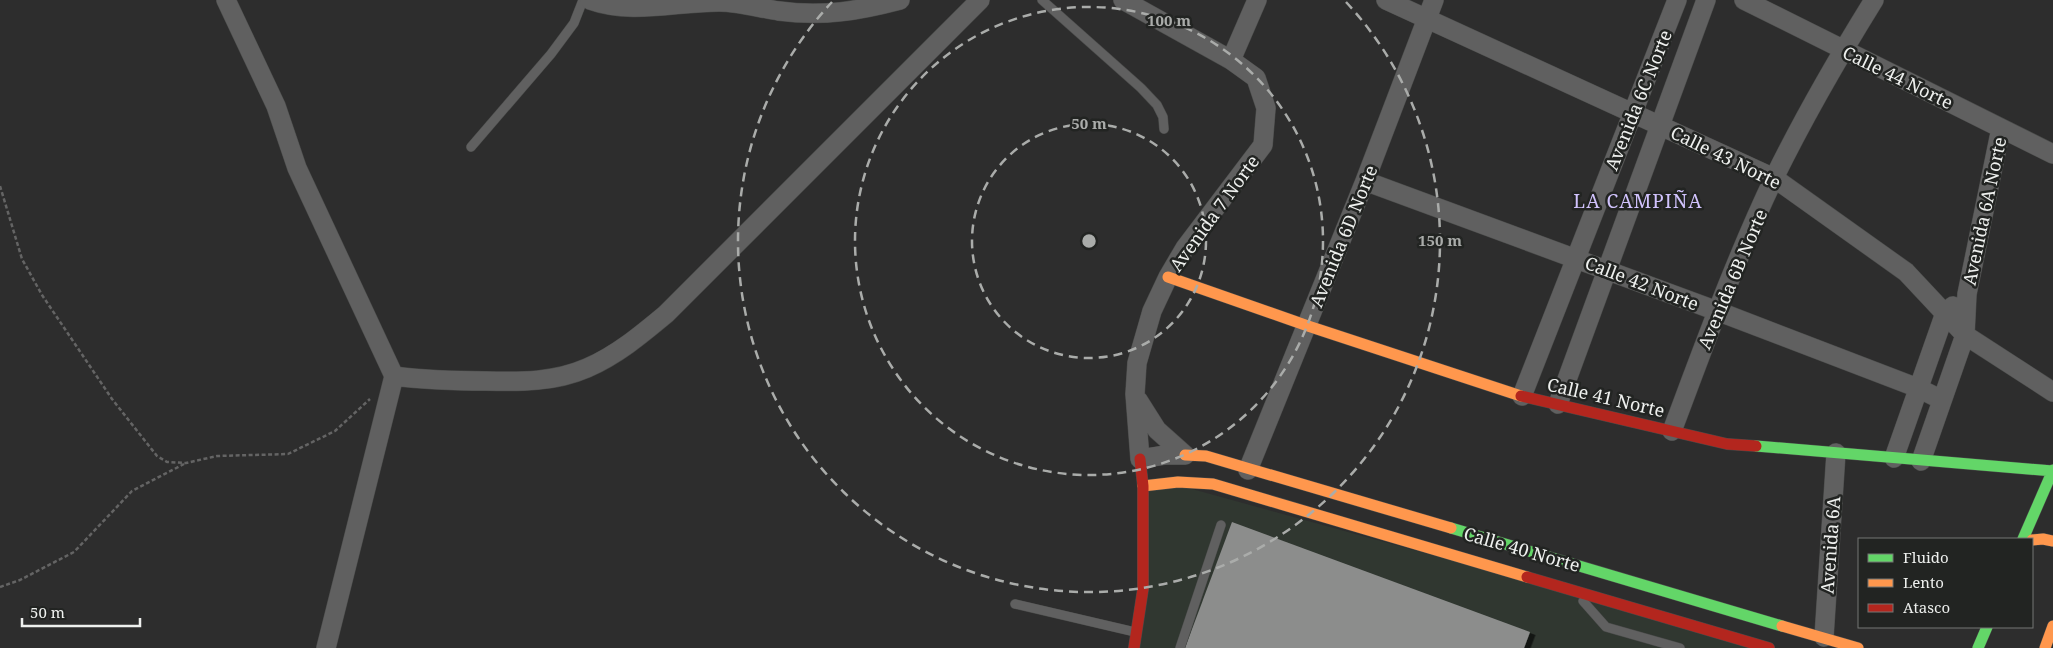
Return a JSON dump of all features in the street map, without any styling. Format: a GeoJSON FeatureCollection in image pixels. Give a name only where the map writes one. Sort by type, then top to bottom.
{"type":"FeatureCollection","features":[{"type":"Feature","properties":{"kind":"street"},"geometry":{"type":"LineString","coordinates":[[226,0],[276,106],[296,168],[394,376],[326,648]]}},
{"type":"Feature","properties":{"kind":"street"},"geometry":{"type":"LineString","coordinates":[[590,0],[600,4],[632,8],[719,2],[780,11],[824,14],[861,10],[900,0]]}},
{"type":"Feature","properties":{"kind":"street"},"geometry":{"type":"LineString","coordinates":[[394,376],[433,380],[530,382],[558,378],[588,368],[634,340],[666,314],[980,0]]}},
{"type":"Feature","properties":{"kind":"street","name":"Avenida 7 Norte"},"geometry":{"type":"LineString","coordinates":[[1124,0],[1231,60],[1256,78],[1266,108],[1263,145],[1185,248],[1168,277],[1152,311],[1137,363],[1135,394],[1143,486],[1143,589],[1134,648]]}},
{"type":"Feature","properties":{"kind":"street"},"geometry":{"type":"LineString","coordinates":[[1231,60],[1258,0]]}},
{"type":"Feature","properties":{"kind":"street","name":"Calle 43 Norte"},"geometry":{"type":"LineString","coordinates":[[1386,0],[1632,113],[1660,124],[1774,178],[1906,272],[1965,335],[2053,392]]}},
{"type":"Feature","properties":{"kind":"street","name":"Avenida 6D Norte"},"geometry":{"type":"LineString","coordinates":[[1248,470],[1308,326],[1434,0]]}},
{"type":"Feature","properties":{"kind":"street","name":"Avenida 6C Norte"},"geometry":{"type":"LineString","coordinates":[[1522,396],[1677,0]]}},
{"type":"Feature","properties":{"kind":"street","name":"Avenida 6C Norte"},"geometry":{"type":"LineString","coordinates":[[1558,404],[1706,0]]}},
{"type":"Feature","properties":{"kind":"street","name":"Calle 44 Norte"},"geometry":{"type":"LineString","coordinates":[[1744,0],[2053,154]]}},
{"type":"Feature","properties":{"kind":"street","name":"Avenida 6B Norte"},"geometry":{"type":"LineString","coordinates":[[1672,431],[1717,311],[1774,178],[1843,50],[1874,0]]}},
{"type":"Feature","properties":{"kind":"street","name":"Avenida 6A Norte"},"geometry":{"type":"LineString","coordinates":[[1921,461],[1965,335],[1967,294],[2001,128]]}},
{"type":"Feature","properties":{"kind":"street","name":"Calle 42 Norte"},"geometry":{"type":"LineString","coordinates":[[1365,181],[1717,311],[1918,388],[1942,400]]}},
{"type":"Feature","properties":{"kind":"street","name":"Calle 41 Norte"},"geometry":{"type":"LineString","coordinates":[[1168,277],[1308,326],[1522,396],[1726,444],[2053,471]]}},
{"type":"Feature","properties":{"kind":"street","name":"Avenida 6A Norte"},"geometry":{"type":"LineString","coordinates":[[1944,313],[1967,294]]}},
{"type":"Feature","properties":{"kind":"street"},"geometry":{"type":"LineString","coordinates":[[1894,458],[1944,313]]}},
{"type":"Feature","properties":{"kind":"street"},"geometry":{"type":"LineString","coordinates":[[1135,394],[1146,416],[1157,430],[1185,455]]}},
{"type":"Feature","properties":{"kind":"street","name":"Avenida 6A"},"geometry":{"type":"LineString","coordinates":[[1824,637],[1836,453]]}},
{"type":"Feature","properties":{"kind":"street","name":"Calle 40 Norte"},"geometry":{"type":"LineString","coordinates":[[1140,458],[1165,455],[1206,456],[1248,470],[1858,648]]}},
{"type":"Feature","properties":{"kind":"street"},"geometry":{"type":"LineString","coordinates":[[2023,538],[2053,471]]}},
{"type":"Feature","properties":{"kind":"street","name":"Calle 40 Norte"},"geometry":{"type":"LineString","coordinates":[[1143,486],[1163,481],[1186,480],[1213,484],[1769,648]]}},
{"type":"Feature","properties":{"kind":"street"},"geometry":{"type":"LineString","coordinates":[[2033,540],[2053,541]]}},
{"type":"Feature","properties":{"kind":"street"},"geometry":{"type":"LineString","coordinates":[[2045,648],[2053,626]]}},
{"type":"Feature","properties":{"kind":"street"},"geometry":{"type":"LineString","coordinates":[[1978,648],[1987,628]]}},
{"type":"Feature","properties":{"kind":"lane"},"geometry":{"type":"LineString","coordinates":[[471,147],[551,54],[574,23],[583,0]]}},
{"type":"Feature","properties":{"kind":"lane"},"geometry":{"type":"LineString","coordinates":[[1042,0],[1141,88],[1160,111],[1163,117],[1164,129]]}},
{"type":"Feature","properties":{"kind":"lane"},"geometry":{"type":"LineString","coordinates":[[1180,648],[1222,525]]}},
{"type":"Feature","properties":{"kind":"lane"},"geometry":{"type":"LineString","coordinates":[[1572,590],[1606,627],[1680,648]]}},
{"type":"Feature","properties":{"kind":"lane"},"geometry":{"type":"LineString","coordinates":[[1015,604],[1136,632]]}},
{"type":"Feature","properties":{"kind":"path"},"geometry":{"type":"LineString","coordinates":[[0,186],[22,259],[42,295],[112,398],[157,456],[167,462],[186,463]]}},
{"type":"Feature","properties":{"kind":"path"},"geometry":{"type":"LineString","coordinates":[[0,587],[20,580],[74,552],[132,491],[186,463],[217,456],[288,454],[335,431],[394,376]]}},
{"type":"Feature","properties":{"kind":"shaded area"},"geometry":{"type":"Polygon","coordinates":[[[1163,481],[1769,648],[1134,648],[1143,486],[1163,481]]]}},
{"type":"Feature","properties":{"kind":"building"},"geometry":{"type":"Polygon","coordinates":[[[1232,522],[1530,632],[1524,648],[1185,648],[1232,522]]]}},
{"type":"Feature","properties":{"kind":"traffic: fast"},"geometry":{"type":"LineString","coordinates":[[1756,446],[2053,471]]}},
{"type":"Feature","properties":{"kind":"traffic: fast"},"geometry":{"type":"LineString","coordinates":[[2023,538],[2053,470]]}},
{"type":"Feature","properties":{"kind":"traffic: fast"},"geometry":{"type":"LineString","coordinates":[[1451,528],[1782,626]]}},
{"type":"Feature","properties":{"kind":"traffic: fast"},"geometry":{"type":"LineString","coordinates":[[1978,648],[1987,628]]}},
{"type":"Feature","properties":{"kind":"traffic: slow"},"geometry":{"type":"LineString","coordinates":[[1168,277],[1308,326],[1521,396]]}},
{"type":"Feature","properties":{"kind":"traffic: slow"},"geometry":{"type":"LineString","coordinates":[[1185,455],[1206,456],[1451,528]]}},
{"type":"Feature","properties":{"kind":"traffic: slow"},"geometry":{"type":"LineString","coordinates":[[1143,486],[1178,482],[1213,484],[1527,577]]}},
{"type":"Feature","properties":{"kind":"traffic: slow"},"geometry":{"type":"LineString","coordinates":[[2033,540],[2053,541]]}},
{"type":"Feature","properties":{"kind":"traffic: slow"},"geometry":{"type":"LineString","coordinates":[[1782,626],[1858,648]]}},
{"type":"Feature","properties":{"kind":"traffic: slow"},"geometry":{"type":"LineString","coordinates":[[2045,648],[2053,626]]}},
{"type":"Feature","properties":{"kind":"traffic: jam"},"geometry":{"type":"LineString","coordinates":[[1521,396],[1727,444],[1756,446]]}},
{"type":"Feature","properties":{"kind":"traffic: jam"},"geometry":{"type":"LineString","coordinates":[[1134,648],[1143,589],[1143,486],[1140,459]]}},
{"type":"Feature","properties":{"kind":"traffic: jam"},"geometry":{"type":"LineString","coordinates":[[1527,577],[1769,648]]}},
{"type":"Feature","properties":{"kind":"district","name":"LA CAMPIÑA"},"geometry":{"type":"Point","coordinates":[1638,201]}}]}
